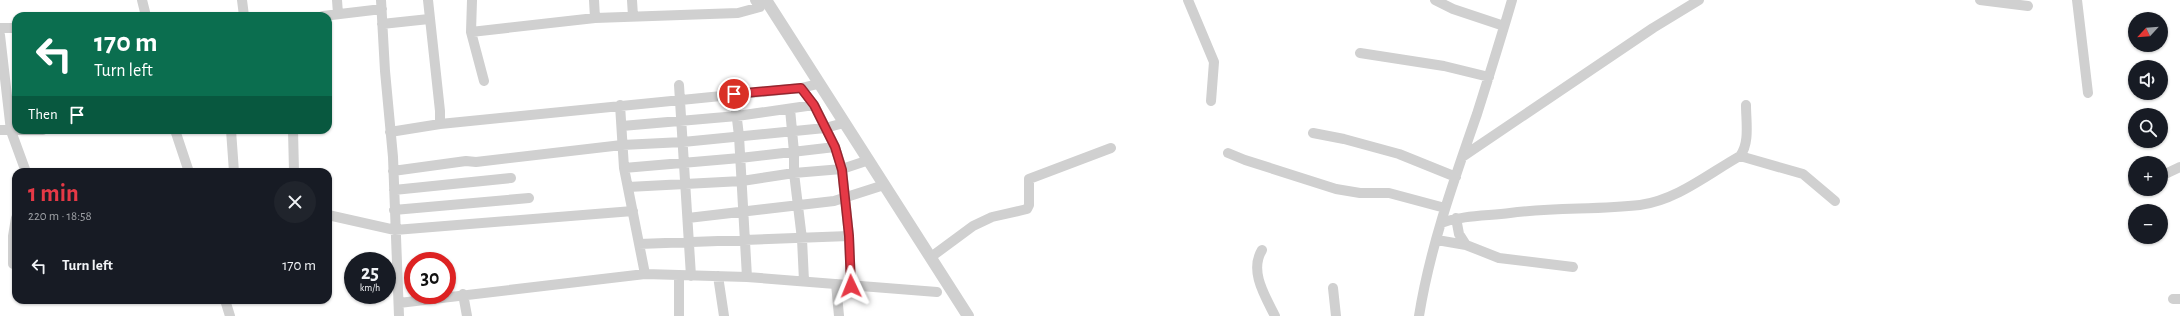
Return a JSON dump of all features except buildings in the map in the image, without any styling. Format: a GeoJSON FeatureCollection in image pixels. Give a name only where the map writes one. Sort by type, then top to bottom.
{"type":"FeatureCollection","features":[{"type":"Feature","properties":{"kind":"street"},"geometry":{"type":"LineString","coordinates":[[142,0],[145,12]]}},
{"type":"Feature","properties":{"kind":"street"},"geometry":{"type":"LineString","coordinates":[[242,0],[244,12]]}},
{"type":"Feature","properties":{"kind":"street"},"geometry":{"type":"LineString","coordinates":[[337,0],[338,14]]}},
{"type":"Feature","properties":{"kind":"street"},"geometry":{"type":"LineString","coordinates":[[428,0],[440,111],[440,124]]}},
{"type":"Feature","properties":{"kind":"street"},"geometry":{"type":"LineString","coordinates":[[472,0],[471,32],[484,81]]}},
{"type":"Feature","properties":{"kind":"street"},"geometry":{"type":"LineString","coordinates":[[594,0],[595,18]]}},
{"type":"Feature","properties":{"kind":"street"},"geometry":{"type":"LineString","coordinates":[[632,0],[633,16]]}},
{"type":"Feature","properties":{"kind":"street"},"geometry":{"type":"LineString","coordinates":[[471,32],[595,18],[738,13],[760,7],[755,0]]}},
{"type":"Feature","properties":{"kind":"street"},"geometry":{"type":"LineString","coordinates":[[766,0],[818,84],[869,160],[968,316]]}},
{"type":"Feature","properties":{"kind":"street"},"geometry":{"type":"LineString","coordinates":[[1188,0],[1214,62],[1211,101]]}},
{"type":"Feature","properties":{"kind":"street"},"geometry":{"type":"LineString","coordinates":[[1435,0],[1454,9],[1504,26]]}},
{"type":"Feature","properties":{"kind":"street"},"geometry":{"type":"LineString","coordinates":[[1421,315],[1445,208],[1489,78],[1512,0]]}},
{"type":"Feature","properties":{"kind":"street"},"geometry":{"type":"LineString","coordinates":[[1462,157],[1646,32],[1699,0]]}},
{"type":"Feature","properties":{"kind":"street"},"geometry":{"type":"LineString","coordinates":[[1980,0],[2028,6]]}},
{"type":"Feature","properties":{"kind":"street"},"geometry":{"type":"LineString","coordinates":[[2077,0],[2088,93]]}},
{"type":"Feature","properties":{"kind":"street"},"geometry":{"type":"LineString","coordinates":[[332,15],[381,4],[393,171],[399,316]]}},
{"type":"Feature","properties":{"kind":"street"},"geometry":{"type":"LineString","coordinates":[[382,24],[429,19]]}},
{"type":"Feature","properties":{"kind":"street"},"geometry":{"type":"LineString","coordinates":[[0,28],[12,28]]}},
{"type":"Feature","properties":{"kind":"street"},"geometry":{"type":"LineString","coordinates":[[0,34],[12,131],[0,130]]}},
{"type":"Feature","properties":{"kind":"street"},"geometry":{"type":"LineString","coordinates":[[1360,54],[1444,66],[1489,78]]}},
{"type":"Feature","properties":{"kind":"street"},"geometry":{"type":"LineString","coordinates":[[390,132],[440,124],[801,88],[818,84]]}},
{"type":"Feature","properties":{"kind":"street"},"geometry":{"type":"LineString","coordinates":[[679,85],[684,185],[688,218],[690,276]]}},
{"type":"Feature","properties":{"kind":"street"},"geometry":{"type":"LineString","coordinates":[[801,88],[814,105],[835,147],[842,170],[849,236],[851,286]]}},
{"type":"Feature","properties":{"kind":"street"},"geometry":{"type":"LineString","coordinates":[[734,94],[739,136],[747,240],[747,277]]}},
{"type":"Feature","properties":{"kind":"street"},"geometry":{"type":"LineString","coordinates":[[620,105],[624,168],[645,274]]}},
{"type":"Feature","properties":{"kind":"street"},"geometry":{"type":"LineString","coordinates":[[622,126],[736,116],[814,105]]}},
{"type":"Feature","properties":{"kind":"street"},"geometry":{"type":"LineString","coordinates":[[1441,223],[1456,218],[1530,209],[1640,205],[1662,200],[1682,191],[1740,156],[1745,150],[1746,105]]}},
{"type":"Feature","properties":{"kind":"street"},"geometry":{"type":"LineString","coordinates":[[790,109],[794,152],[794,173],[802,239],[804,281]]}},
{"type":"Feature","properties":{"kind":"street"},"geometry":{"type":"LineString","coordinates":[[393,171],[466,161],[476,162],[622,145],[683,142],[825,128],[844,123]]}},
{"type":"Feature","properties":{"kind":"street"},"geometry":{"type":"LineString","coordinates":[[1313,133],[1344,139],[1399,154],[1456,177]]}},
{"type":"Feature","properties":{"kind":"street"},"geometry":{"type":"LineString","coordinates":[[13,134],[25,168]]}},
{"type":"Feature","properties":{"kind":"street"},"geometry":{"type":"LineString","coordinates":[[176,134],[188,168]]}},
{"type":"Feature","properties":{"kind":"street"},"geometry":{"type":"LineString","coordinates":[[231,134],[234,168]]}},
{"type":"Feature","properties":{"kind":"street"},"geometry":{"type":"LineString","coordinates":[[293,134],[294,168]]}},
{"type":"Feature","properties":{"kind":"street"},"geometry":{"type":"LineString","coordinates":[[624,168],[740,158],[835,147]]}},
{"type":"Feature","properties":{"kind":"street"},"geometry":{"type":"LineString","coordinates":[[930,257],[974,226],[992,217],[1027,210],[1029,205],[1029,179],[1111,148]]}},
{"type":"Feature","properties":{"kind":"street"},"geometry":{"type":"LineString","coordinates":[[1228,153],[1245,160],[1336,189],[1389,193],[1445,208]]}},
{"type":"Feature","properties":{"kind":"street"},"geometry":{"type":"LineString","coordinates":[[1740,156],[1803,174],[1835,201]]}},
{"type":"Feature","properties":{"kind":"street"},"geometry":{"type":"LineString","coordinates":[[628,188],[742,181],[794,173],[842,170],[869,160]]}},
{"type":"Feature","properties":{"kind":"street"},"geometry":{"type":"LineString","coordinates":[[2168,172],[2180,166]]}},
{"type":"Feature","properties":{"kind":"street"},"geometry":{"type":"LineString","coordinates":[[394,190],[511,178]]}},
{"type":"Feature","properties":{"kind":"street"},"geometry":{"type":"LineString","coordinates":[[688,218],[798,206],[844,199],[884,185]]}},
{"type":"Feature","properties":{"kind":"street"},"geometry":{"type":"LineString","coordinates":[[394,210],[529,198]]}},
{"type":"Feature","properties":{"kind":"street"},"geometry":{"type":"LineString","coordinates":[[332,216],[396,230],[633,211]]}},
{"type":"Feature","properties":{"kind":"street"},"geometry":{"type":"LineString","coordinates":[[1456,218],[1459,234],[1466,245]]}},
{"type":"Feature","properties":{"kind":"street"},"geometry":{"type":"LineString","coordinates":[[639,244],[802,239],[849,236]]}},
{"type":"Feature","properties":{"kind":"street"},"geometry":{"type":"LineString","coordinates":[[1437,240],[1466,245],[1499,258],[1574,267]]}},
{"type":"Feature","properties":{"kind":"street"},"geometry":{"type":"LineString","coordinates":[[1262,250],[1256,260],[1258,275],[1262,290],[1275,316]]}},
{"type":"Feature","properties":{"kind":"street"},"geometry":{"type":"LineString","coordinates":[[399,303],[463,294],[645,274],[747,277],[936,292]]}},
{"type":"Feature","properties":{"kind":"street"},"geometry":{"type":"LineString","coordinates":[[679,275],[679,316]]}},
{"type":"Feature","properties":{"kind":"street"},"geometry":{"type":"LineString","coordinates":[[718,276],[724,316]]}},
{"type":"Feature","properties":{"kind":"street"},"geometry":{"type":"LineString","coordinates":[[836,284],[839,316]]}},
{"type":"Feature","properties":{"kind":"street"},"geometry":{"type":"LineString","coordinates":[[1333,288],[1336,316]]}},
{"type":"Feature","properties":{"kind":"street"},"geometry":{"type":"LineString","coordinates":[[463,294],[467,316]]}},
{"type":"Feature","properties":{"kind":"street"},"geometry":{"type":"LineString","coordinates":[[226,304],[230,316]]}},
{"type":"Feature","properties":{"kind":"route"},"geometry":{"type":"LineString","coordinates":[[734,94],[801,88],[814,105],[835,147],[842,170],[849,236],[851,286]]}}]}
